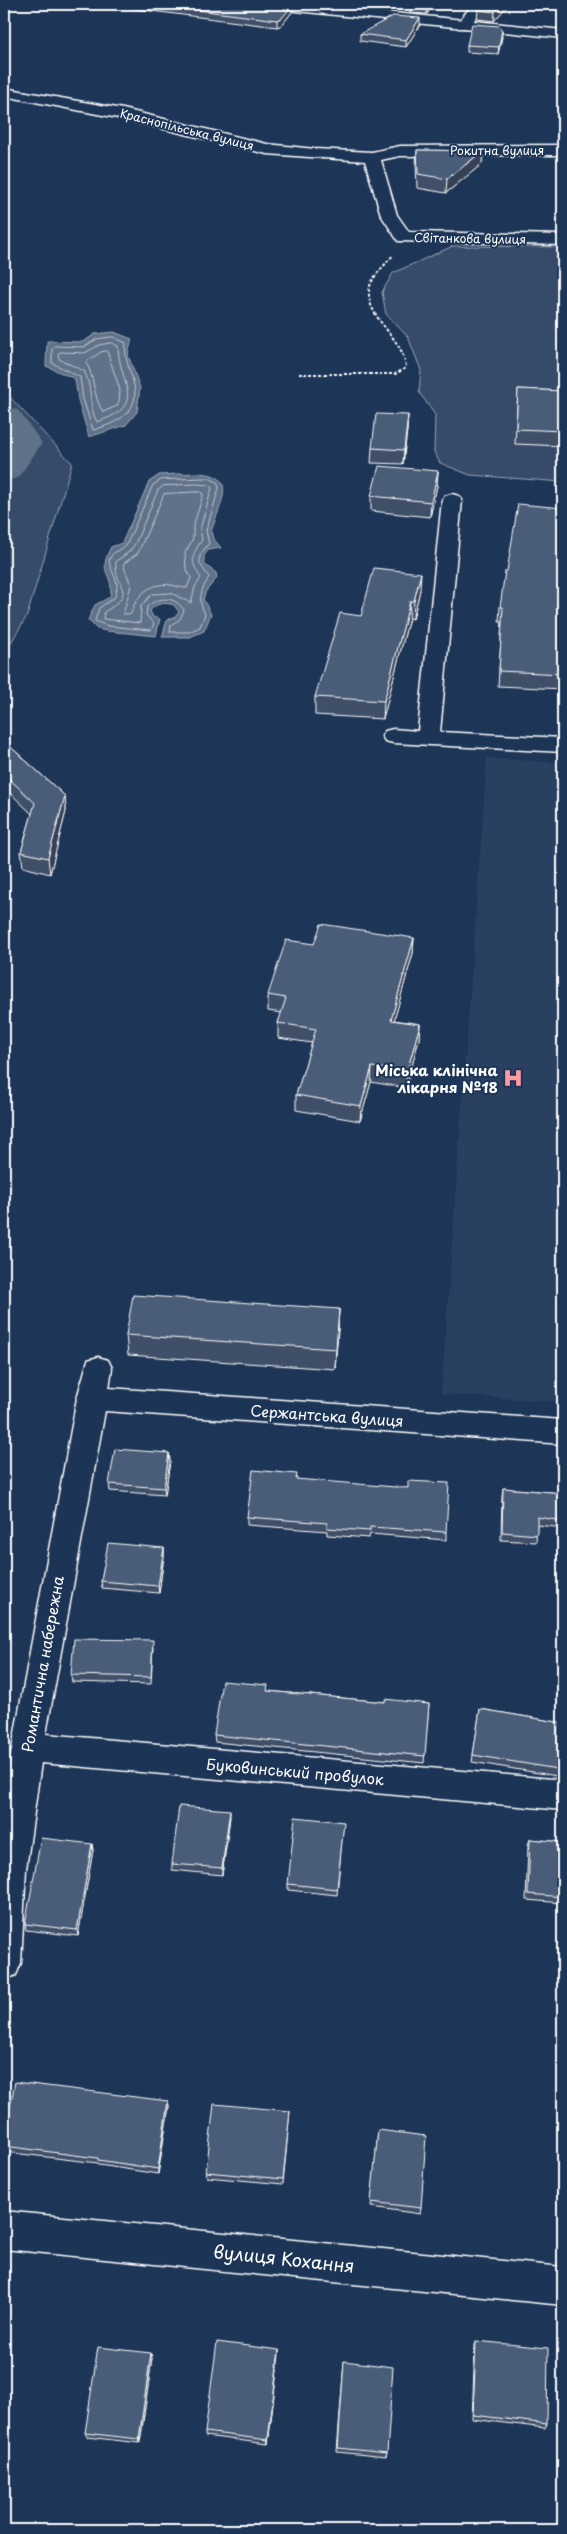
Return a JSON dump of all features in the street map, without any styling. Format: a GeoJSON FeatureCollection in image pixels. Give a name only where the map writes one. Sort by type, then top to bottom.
{"type":"FeatureCollection","features":[{"type":"Feature","properties":{"kind":"street"},"geometry":{"type":"LineString","coordinates":[[266,4],[563,34]]}},
{"type":"Feature","properties":{"kind":"street"},"geometry":{"type":"LineString","coordinates":[[463,25],[480,4]]}},
{"type":"Feature","properties":{"kind":"street","name":"Краснопільська вулиця"},"geometry":{"type":"LineString","coordinates":[[4,92],[123,114],[267,149],[316,154],[372,156]]}},
{"type":"Feature","properties":{"kind":"street","name":"Рокитна вулиця"},"geometry":{"type":"LineString","coordinates":[[372,156],[400,151],[563,150]]}},
{"type":"Feature","properties":{"kind":"street","name":"Світанкова вулиця"},"geometry":{"type":"LineString","coordinates":[[372,156],[388,215],[404,237],[563,240]]}},
{"type":"Feature","properties":{"kind":"street"},"geometry":{"type":"LineString","coordinates":[[428,738],[452,500]]}},
{"type":"Feature","properties":{"kind":"street"},"geometry":{"type":"LineString","coordinates":[[393,736],[563,745]]}},
{"type":"Feature","properties":{"kind":"street","name":"Романтична набережна"},"geometry":{"type":"LineString","coordinates":[[4,1963],[9,1870],[27,1747],[98,1368]]}},
{"type":"Feature","properties":{"kind":"street","name":"Сержантська вулиця"},"geometry":{"type":"LineString","coordinates":[[91,1398],[563,1432]]}},
{"type":"Feature","properties":{"kind":"street","name":"Буковинський провулок"},"geometry":{"type":"LineString","coordinates":[[27,1747],[563,1794]]}},
{"type":"Feature","properties":{"kind":"street","name":"вулиця Кохання"},"geometry":{"type":"LineString","coordinates":[[4,2230],[563,2286]]}},
{"type":"Feature","properties":{"kind":"path"},"geometry":{"type":"LineString","coordinates":[[299,374],[395,374],[406,368],[406,360],[402,348],[372,307],[370,285],[404,237]]}},
{"type":"Feature","properties":{"kind":"shaded area"},"geometry":{"type":"Polygon","coordinates":[[[453,246],[563,247],[563,482],[470,475],[440,463],[434,452],[435,415],[419,392],[421,370],[408,337],[386,314],[382,292],[393,273],[453,246]]]}},
{"type":"Feature","properties":{"kind":"shaded area"},"geometry":{"type":"Polygon","coordinates":[[[4,391],[72,463],[27,616],[4,654],[4,391]]]}},
{"type":"Feature","properties":{"kind":"shaded area","name":"Міська клінічна лікарня №18"},"geometry":{"type":"Polygon","coordinates":[[[487,758],[563,763],[563,1402],[441,1394],[487,758]]]}},
{"type":"Feature","properties":{"kind":"water"},"geometry":{"type":"Polygon","coordinates":[[[114,332],[132,339],[128,355],[140,388],[137,412],[126,425],[89,437],[78,400],[75,379],[46,366],[47,341],[83,342],[95,334],[114,332]]]}},
{"type":"Feature","properties":{"kind":"water"},"geometry":{"type":"Polygon","coordinates":[[[209,474],[218,478],[223,484],[224,492],[211,532],[221,548],[208,550],[204,556],[204,564],[216,573],[217,578],[206,591],[203,599],[211,614],[204,631],[190,637],[162,637],[167,620],[175,617],[179,612],[174,605],[164,603],[155,606],[150,611],[153,617],[160,619],[156,636],[97,629],[88,620],[95,605],[110,597],[110,583],[105,569],[107,556],[111,547],[122,543],[149,482],[159,475],[209,474]]]}},
{"type":"Feature","properties":{"kind":"building"},"geometry":{"type":"Polygon","coordinates":[[[150,4],[273,4],[292,6],[282,18],[277,20],[150,4]]]}},
{"type":"Feature","properties":{"kind":"building"},"geometry":{"type":"Polygon","coordinates":[[[483,4],[502,4],[495,12],[478,10],[483,4]]]}},
{"type":"Feature","properties":{"kind":"building"},"geometry":{"type":"Polygon","coordinates":[[[393,16],[420,18],[406,40],[360,34],[393,16]]]}},
{"type":"Feature","properties":{"kind":"building"},"geometry":{"type":"Polygon","coordinates":[[[472,24],[499,26],[502,30],[499,47],[467,45],[472,24]]]}},
{"type":"Feature","properties":{"kind":"building"},"geometry":{"type":"Polygon","coordinates":[[[417,150],[483,151],[447,179],[418,174],[417,150]]]}},
{"type":"Feature","properties":{"kind":"building"},"geometry":{"type":"Polygon","coordinates":[[[518,389],[563,391],[563,431],[516,429],[518,389]]]}},
{"type":"Feature","properties":{"kind":"building"},"geometry":{"type":"Polygon","coordinates":[[[376,414],[408,415],[404,450],[372,448],[376,414]]]}},
{"type":"Feature","properties":{"kind":"building"},"geometry":{"type":"Polygon","coordinates":[[[379,466],[438,471],[431,502],[371,496],[379,466]]]}},
{"type":"Feature","properties":{"kind":"building"},"geometry":{"type":"Polygon","coordinates":[[[518,504],[563,508],[563,562],[561,576],[563,576],[563,674],[499,671],[503,607],[500,607],[518,504]]]}},
{"type":"Feature","properties":{"kind":"building"},"geometry":{"type":"Polygon","coordinates":[[[374,568],[421,573],[414,601],[410,601],[384,701],[315,697],[340,613],[361,616],[374,568]]]}},
{"type":"Feature","properties":{"kind":"building"},"geometry":{"type":"Polygon","coordinates":[[[4,741],[65,796],[48,858],[21,852],[35,803],[4,774],[4,741]]]}},
{"type":"Feature","properties":{"kind":"building"},"geometry":{"type":"Polygon","coordinates":[[[321,924],[414,938],[391,1020],[420,1024],[407,1072],[372,1067],[361,1106],[296,1095],[316,1029],[278,1023],[286,998],[268,995],[286,940],[314,944],[321,924]]]}},
{"type":"Feature","properties":{"kind":"building"},"geometry":{"type":"Polygon","coordinates":[[[133,1295],[339,1309],[336,1349],[126,1335],[133,1295]]]}},
{"type":"Feature","properties":{"kind":"building"},"geometry":{"type":"Polygon","coordinates":[[[115,1449],[169,1453],[164,1488],[109,1484],[115,1449]]]}},
{"type":"Feature","properties":{"kind":"building"},"geometry":{"type":"Polygon","coordinates":[[[253,1470],[297,1474],[296,1479],[408,1488],[408,1481],[449,1483],[446,1532],[370,1527],[370,1531],[327,1528],[327,1523],[247,1517],[253,1470]]]}},
{"type":"Feature","properties":{"kind":"building"},"geometry":{"type":"Polygon","coordinates":[[[503,1488],[563,1493],[563,1521],[537,1517],[537,1535],[502,1532],[503,1488]]]}},
{"type":"Feature","properties":{"kind":"building"},"geometry":{"type":"Polygon","coordinates":[[[108,1543],[164,1548],[158,1586],[101,1581],[108,1543]]]}},
{"type":"Feature","properties":{"kind":"building"},"geometry":{"type":"Polygon","coordinates":[[[74,1639],[153,1640],[151,1677],[71,1675],[74,1639]]]}},
{"type":"Feature","properties":{"kind":"building"},"geometry":{"type":"Polygon","coordinates":[[[222,1681],[268,1685],[267,1691],[385,1702],[385,1699],[429,1704],[425,1756],[214,1735],[222,1681]]]}},
{"type":"Feature","properties":{"kind":"building"},"geometry":{"type":"Polygon","coordinates":[[[480,1709],[563,1723],[563,1770],[473,1755],[480,1709]]]}},
{"type":"Feature","properties":{"kind":"building"},"geometry":{"type":"Polygon","coordinates":[[[179,1806],[230,1810],[222,1868],[172,1864],[179,1806]]]}},
{"type":"Feature","properties":{"kind":"building"},"geometry":{"type":"Polygon","coordinates":[[[295,1817],[344,1822],[337,1889],[288,1884],[295,1817]]]}},
{"type":"Feature","properties":{"kind":"building"},"geometry":{"type":"Polygon","coordinates":[[[41,1838],[92,1844],[77,1930],[25,1924],[41,1838]]]}},
{"type":"Feature","properties":{"kind":"building"},"geometry":{"type":"Polygon","coordinates":[[[530,1839],[563,1842],[563,1897],[528,1894],[530,1839]]]}},
{"type":"Feature","properties":{"kind":"building"},"geometry":{"type":"Polygon","coordinates":[[[15,2082],[168,2101],[158,2169],[98,2160],[98,2158],[4,2146],[4,2136],[15,2082]]]}},
{"type":"Feature","properties":{"kind":"building"},"geometry":{"type":"Polygon","coordinates":[[[214,2104],[290,2111],[283,2179],[206,2172],[214,2104]]]}},
{"type":"Feature","properties":{"kind":"building"},"geometry":{"type":"Polygon","coordinates":[[[378,2130],[426,2136],[421,2208],[371,2202],[378,2130]]]}},
{"type":"Feature","properties":{"kind":"building"},"geometry":{"type":"Polygon","coordinates":[[[476,2341],[548,2348],[547,2424],[473,2415],[476,2341]]]}},
{"type":"Feature","properties":{"kind":"building"},"geometry":{"type":"Polygon","coordinates":[[[217,2342],[279,2350],[268,2440],[205,2432],[217,2342]]]}},
{"type":"Feature","properties":{"kind":"building"},"geometry":{"type":"Polygon","coordinates":[[[98,2347],[151,2353],[139,2439],[85,2433],[98,2347]]]}},
{"type":"Feature","properties":{"kind":"building"},"geometry":{"type":"Polygon","coordinates":[[[344,2361],[393,2367],[387,2453],[338,2448],[344,2361]]]}},
{"type":"Feature","properties":{"kind":"waterway"},"geometry":{"type":"LineString","coordinates":[[4,418],[22,443],[4,469]]}},
{"type":"Feature","properties":{"kind":"place","name":"Міська клінічна лікарня №18"},"geometry":{"type":"Point","coordinates":[513,1078]}}]}
